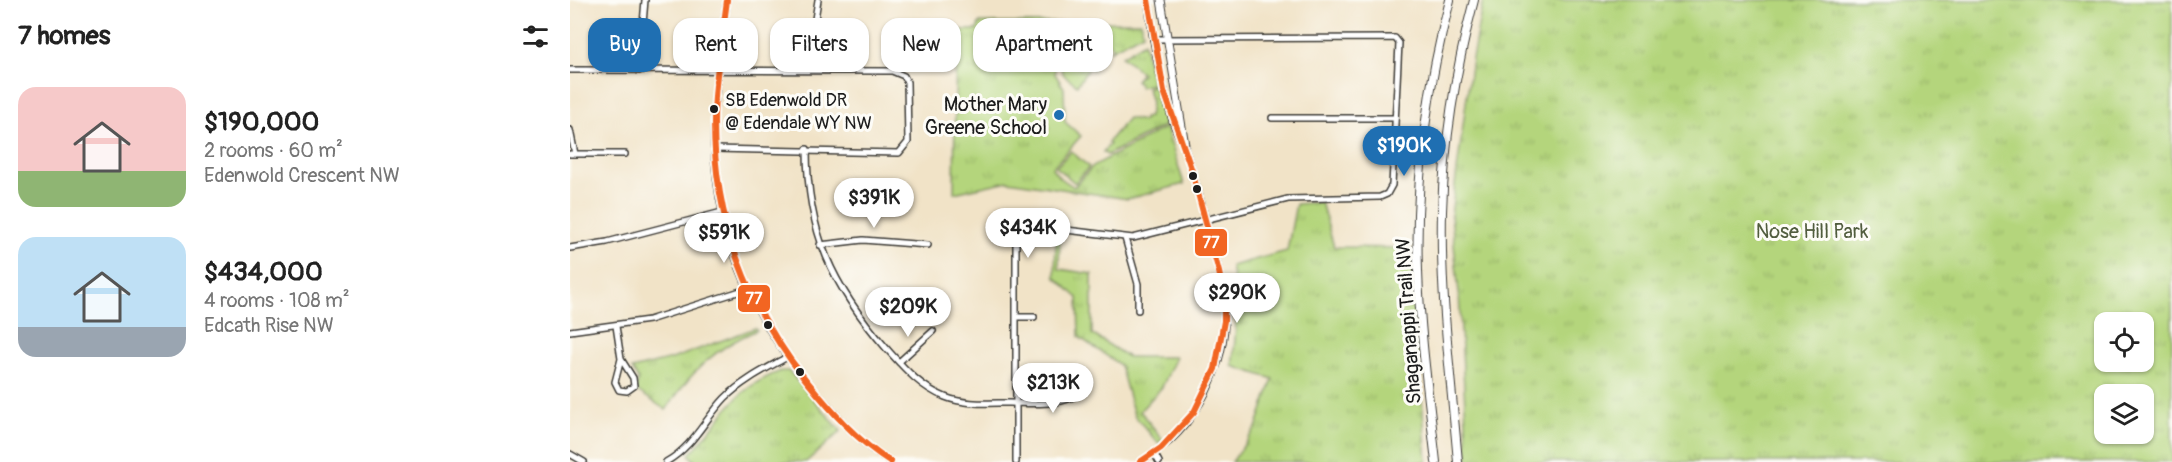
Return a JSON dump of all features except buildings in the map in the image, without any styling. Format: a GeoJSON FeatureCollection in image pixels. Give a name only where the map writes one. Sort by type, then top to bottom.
{"type":"FeatureCollection","features":[{"type":"Feature","properties":{"kind":"main road","name":"Shaganappi Trail NW"},"geometry":{"type":"LineString","coordinates":[[1437,462],[1418,271],[1418,212],[1424,132],[1436,60],[1450,0]]}},
{"type":"Feature","properties":{"kind":"main road","name":"Shaganappi Trail NW"},"geometry":{"type":"LineString","coordinates":[[1458,462],[1442,268],[1442,211],[1450,123],[1474,0]]}},
{"type":"Feature","properties":{"kind":"street"},"geometry":{"type":"LineString","coordinates":[[643,18],[645,0]]}},
{"type":"Feature","properties":{"kind":"street"},"geometry":{"type":"LineString","coordinates":[[725,18],[728,0]]}},
{"type":"Feature","properties":{"kind":"street"},"geometry":{"type":"LineString","coordinates":[[815,18],[818,0]]}},
{"type":"Feature","properties":{"kind":"street"},"geometry":{"type":"LineString","coordinates":[[1140,462],[1175,435],[1198,407],[1213,376],[1224,333],[1222,287],[1206,219],[1167,100],[1153,39],[1148,0]]}},
{"type":"Feature","properties":{"kind":"street"},"geometry":{"type":"LineString","coordinates":[[1161,0],[1183,120],[1185,150]]}},
{"type":"Feature","properties":{"kind":"street"},"geometry":{"type":"LineString","coordinates":[[1016,462],[1016,240],[1022,229],[1033,226],[1125,238],[1143,236],[1288,199],[1384,196],[1392,185],[1399,43],[1395,38],[1166,37],[1153,39]]}},
{"type":"Feature","properties":{"kind":"street"},"geometry":{"type":"LineString","coordinates":[[570,70],[588,70]]}},
{"type":"Feature","properties":{"kind":"street"},"geometry":{"type":"LineString","coordinates":[[714,149],[807,149],[899,153],[908,142],[908,85],[904,76],[892,71],[869,71]]}},
{"type":"Feature","properties":{"kind":"street"},"geometry":{"type":"LineString","coordinates":[[718,72],[714,149],[722,212],[747,289],[764,322],[787,357],[842,422],[864,443],[891,462]]}},
{"type":"Feature","properties":{"kind":"street"},"geometry":{"type":"LineString","coordinates":[[1272,118],[1395,118]]}},
{"type":"Feature","properties":{"kind":"street"},"geometry":{"type":"LineString","coordinates":[[570,130],[573,154],[626,154]]}},
{"type":"Feature","properties":{"kind":"street"},"geometry":{"type":"LineString","coordinates":[[807,149],[811,207],[820,245],[848,301],[919,383],[947,398],[969,403],[1056,402],[1080,393]]}},
{"type":"Feature","properties":{"kind":"street"},"geometry":{"type":"LineString","coordinates":[[570,248],[607,242],[722,212]]}},
{"type":"Feature","properties":{"kind":"street"},"geometry":{"type":"LineString","coordinates":[[1125,238],[1138,284],[1138,310]]}},
{"type":"Feature","properties":{"kind":"street"},"geometry":{"type":"LineString","coordinates":[[820,245],[863,240],[928,245]]}},
{"type":"Feature","properties":{"kind":"street"},"geometry":{"type":"LineString","coordinates":[[570,331],[616,327],[660,317],[747,289]]}},
{"type":"Feature","properties":{"kind":"street"},"geometry":{"type":"LineString","coordinates":[[1017,317],[1034,317]]}},
{"type":"Feature","properties":{"kind":"street"},"geometry":{"type":"LineString","coordinates":[[616,327],[621,359],[616,385],[619,390],[627,391],[634,386],[634,380],[621,359]]}},
{"type":"Feature","properties":{"kind":"street"},"geometry":{"type":"LineString","coordinates":[[899,362],[933,331]]}},
{"type":"Feature","properties":{"kind":"street"},"geometry":{"type":"LineString","coordinates":[[666,462],[693,441],[716,408],[734,390],[787,357]]}},
{"type":"Feature","properties":{"kind":"street"},"geometry":{"type":"LineString","coordinates":[[1154,453],[1159,462]]}},
{"type":"Feature","properties":{"kind":"street"},"geometry":{"type":"LineString","coordinates":[[570,454],[584,462]]}},
{"type":"Feature","properties":{"kind":"green space","name":"Nose Hill Park"},"geometry":{"type":"Polygon","coordinates":[[[1483,0],[2172,0],[2172,462],[1468,462],[1459,294],[1451,215],[1472,58],[1483,0]]]}},
{"type":"Feature","properties":{"kind":"green space"},"geometry":{"type":"Polygon","coordinates":[[[1113,22],[1141,22],[1143,33],[1113,49],[1113,22]]]}},
{"type":"Feature","properties":{"kind":"green space"},"geometry":{"type":"Polygon","coordinates":[[[961,30],[973,30],[973,72],[1055,72],[1064,88],[1065,122],[1081,136],[1052,168],[1059,177],[1074,187],[1093,166],[1166,127],[1184,184],[1128,199],[1008,181],[954,193],[955,72],[961,72],[961,30]]]}},
{"type":"Feature","properties":{"kind":"green space"},"geometry":{"type":"Polygon","coordinates":[[[1144,42],[1152,84],[1140,87],[1136,80],[1142,73],[1122,56],[1144,42]]]}},
{"type":"Feature","properties":{"kind":"green space"},"geometry":{"type":"Polygon","coordinates":[[[1062,72],[1086,72],[1077,85],[1062,72]]]}},
{"type":"Feature","properties":{"kind":"green space"},"geometry":{"type":"Polygon","coordinates":[[[1153,85],[1165,125],[1107,155],[1103,152],[1110,144],[1108,142],[1128,118],[1144,121],[1144,118],[1149,117],[1151,103],[1147,88],[1153,85]]]}},
{"type":"Feature","properties":{"kind":"green space"},"geometry":{"type":"Polygon","coordinates":[[[1071,151],[1089,167],[1075,183],[1056,167],[1071,151]]]}},
{"type":"Feature","properties":{"kind":"green space"},"geometry":{"type":"Polygon","coordinates":[[[1321,202],[1334,247],[1410,248],[1427,462],[1232,462],[1256,428],[1273,379],[1232,366],[1236,316],[1231,266],[1287,251],[1296,204],[1321,202]]]}},
{"type":"Feature","properties":{"kind":"green space"},"geometry":{"type":"Polygon","coordinates":[[[1056,234],[1060,235],[1059,269],[1092,274],[1092,334],[1128,357],[1176,357],[1162,387],[1140,411],[1163,440],[1158,443],[1134,415],[1120,365],[1079,337],[1078,298],[1055,277],[1056,234]]]}},
{"type":"Feature","properties":{"kind":"green space"},"geometry":{"type":"Polygon","coordinates":[[[755,328],[757,330],[728,345],[705,362],[666,410],[636,390],[638,379],[632,369],[672,359],[755,328]]]}},
{"type":"Feature","properties":{"kind":"green space"},"geometry":{"type":"Polygon","coordinates":[[[781,371],[789,371],[841,431],[806,462],[695,462],[689,454],[738,397],[749,387],[781,371]]]}},
{"type":"Feature","properties":{"kind":"transit line","name":"77"},"geometry":{"type":"LineString","coordinates":[[727,0],[714,108],[715,158],[727,227],[738,259],[766,322],[806,380],[845,425],[891,462]]}},
{"type":"Feature","properties":{"kind":"transit line","name":"77"},"geometry":{"type":"LineString","coordinates":[[1140,462],[1161,448],[1194,412],[1215,369],[1224,321],[1224,296],[1219,272],[1192,171],[1164,91],[1148,0]]}},
{"type":"Feature","properties":{"kind":"place","name":"SB Edenwold DR @ Edendale WY NW"},"geometry":{"type":"Point","coordinates":[714,109]}},
{"type":"Feature","properties":{"kind":"place","name":"Mother Mary Greene School"},"geometry":{"type":"Point","coordinates":[1059,115]}}]}
